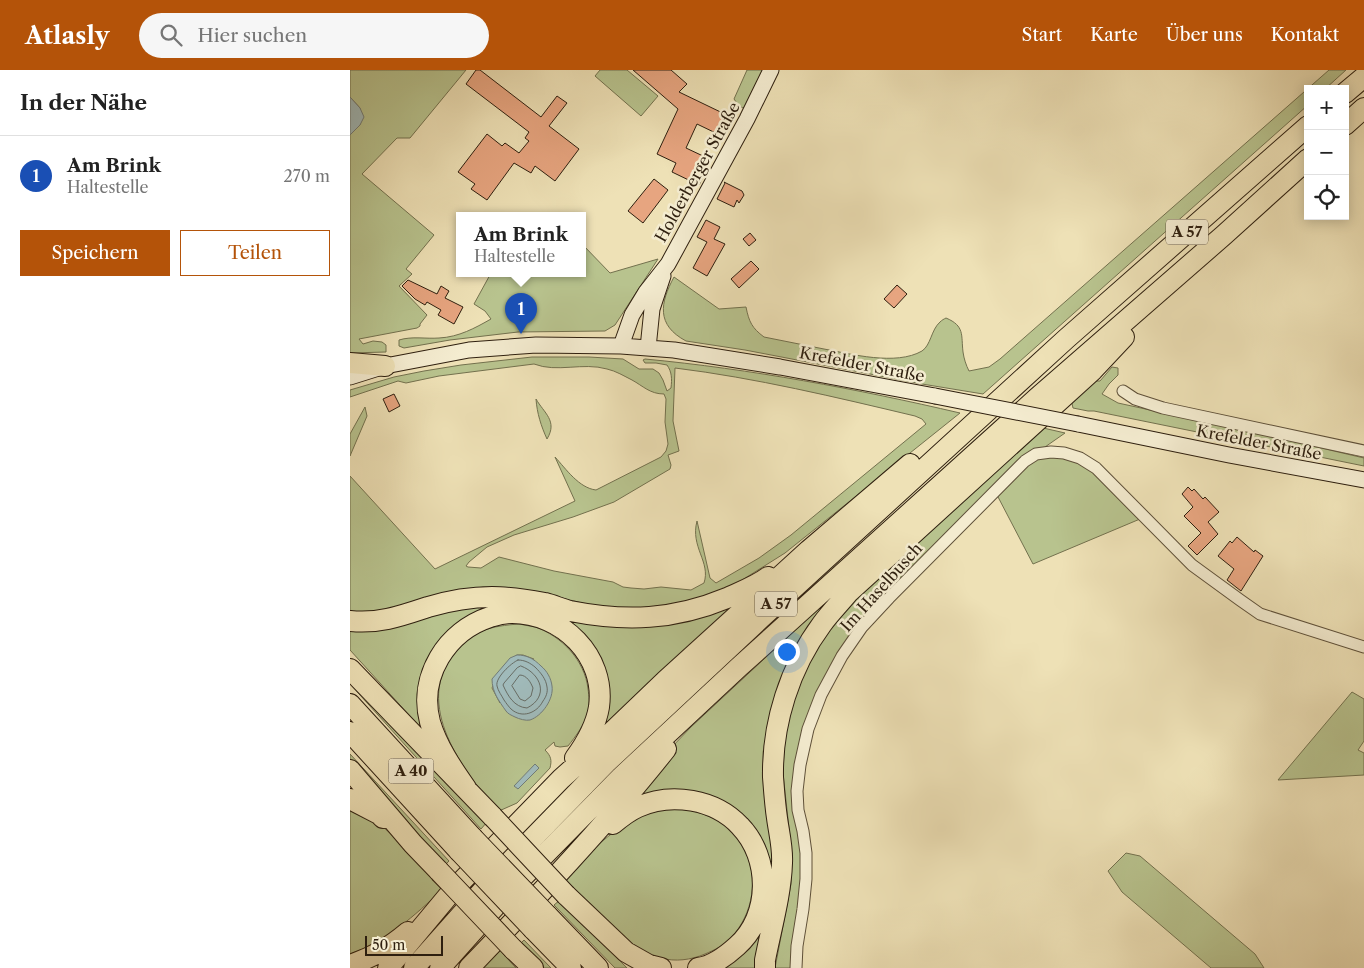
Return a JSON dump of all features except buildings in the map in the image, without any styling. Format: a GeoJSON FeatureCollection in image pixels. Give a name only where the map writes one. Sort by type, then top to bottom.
{"type":"FeatureCollection","features":[{"type":"Feature","properties":{"kind":"highway"},"geometry":{"type":"LineString","coordinates":[[1349,90],[1364,77]]}},
{"type":"Feature","properties":{"kind":"highway"},"geometry":{"type":"LineString","coordinates":[[1349,121],[1364,108]]}},
{"type":"Feature","properties":{"kind":"highway","name":"A 57"},"geometry":{"type":"LineString","coordinates":[[414,968],[494,878],[606,763],[761,618],[1066,339],[1304,130]]}},
{"type":"Feature","properties":{"kind":"highway","name":"A 57"},"geometry":{"type":"LineString","coordinates":[[440,968],[509,891],[621,777],[739,667],[1037,398],[1304,163]]}},
{"type":"Feature","properties":{"kind":"highway"},"geometry":{"type":"LineString","coordinates":[[765,968],[780,887],[782,862],[773,776],[776,739],[783,703],[793,676],[822,624],[849,592],[1093,370],[1150,310],[1203,261],[1224,235]]}},
{"type":"Feature","properties":{"kind":"highway"},"geometry":{"type":"LineString","coordinates":[[388,968],[438,907],[561,779],[666,681],[809,550],[875,493],[1066,339]]}},
{"type":"Feature","properties":{"kind":"highway"},"geometry":{"type":"LineString","coordinates":[[350,363],[385,366]]}},
{"type":"Feature","properties":{"kind":"highway"},"geometry":{"type":"LineString","coordinates":[[350,621],[382,621],[458,600],[492,597],[520,599],[569,610],[619,618],[649,618],[708,606],[764,580],[830,525],[875,493]]}},
{"type":"Feature","properties":{"kind":"highway"},"geometry":{"type":"LineString","coordinates":[[466,788],[436,739],[430,721],[428,703],[430,681],[443,651],[455,637],[479,621],[511,612],[532,615],[552,622],[571,634],[585,650],[594,668],[600,688],[599,708],[593,726],[583,747],[563,772],[561,779]]}},
{"type":"Feature","properties":{"kind":"highway"},"geometry":{"type":"LineString","coordinates":[[350,664],[375,694]]}},
{"type":"Feature","properties":{"kind":"highway"},"geometry":{"type":"LineString","coordinates":[[472,966],[633,790],[667,747],[704,709],[739,667]]}},
{"type":"Feature","properties":{"kind":"highway"},"geometry":{"type":"LineString","coordinates":[[350,669],[466,788],[585,914],[633,968]]}},
{"type":"Feature","properties":{"kind":"highway","name":"A 40"},"geometry":{"type":"LineString","coordinates":[[350,704],[466,845]]}},
{"type":"Feature","properties":{"kind":"highway","name":"A 40"},"geometry":{"type":"LineString","coordinates":[[350,732],[466,845],[540,922],[598,968]]}},
{"type":"Feature","properties":{"kind":"highway"},"geometry":{"type":"LineString","coordinates":[[350,770],[413,844],[526,962]]}},
{"type":"Feature","properties":{"kind":"highway"},"geometry":{"type":"LineString","coordinates":[[566,865],[617,820],[638,807],[676,799],[708,805],[726,814],[740,826],[752,842],[759,860],[763,898],[756,919],[742,942],[724,957],[698,968]]}},
{"type":"Feature","properties":{"kind":"highway"},"geometry":{"type":"LineString","coordinates":[[350,800],[379,814],[413,844]]}},
{"type":"Feature","properties":{"kind":"highway"},"geometry":{"type":"LineString","coordinates":[[350,964],[368,959],[392,945],[438,907]]}},
{"type":"Feature","properties":{"kind":"highway"},"geometry":{"type":"LineString","coordinates":[[585,914],[626,952],[649,965],[661,968]]}},
{"type":"Feature","properties":{"kind":"highway","name":"A 40"},"geometry":{"type":"LineString","coordinates":[[540,922],[571,968]]}},
{"type":"Feature","properties":{"kind":"main road","name":"Holderberger Straße"},"geometry":{"type":"LineString","coordinates":[[648,348],[652,309],[668,264],[747,119],[771,70]]}},
{"type":"Feature","properties":{"kind":"main road","name":"Holderberger Straße"},"geometry":{"type":"LineString","coordinates":[[621,346],[632,314],[668,264]]}},
{"type":"Feature","properties":{"kind":"main road","name":"Krefelder Straße"},"geometry":{"type":"LineString","coordinates":[[350,377],[385,366],[469,350],[505,347],[571,344],[674,350],[771,365],[1364,480]]}},
{"type":"Feature","properties":{"kind":"street"},"geometry":{"type":"LineString","coordinates":[[1123,391],[1135,399],[1163,408],[1364,451]]}},
{"type":"Feature","properties":{"kind":"street","name":"Im Haselbusch"},"geometry":{"type":"LineString","coordinates":[[796,968],[806,879],[806,853],[798,810],[797,791],[800,765],[808,729],[821,695],[842,656],[857,634],[889,598],[1025,461],[1036,454],[1064,453],[1080,458],[1096,468],[1192,565],[1260,614],[1364,647]]}},
{"type":"Feature","properties":{"kind":"green space"},"geometry":{"type":"Polygon","coordinates":[[[350,70],[466,70],[410,138],[397,138],[362,174],[434,235],[406,269],[412,274],[399,286],[427,315],[420,326],[359,339],[363,344],[373,341],[382,342],[386,345],[386,352],[350,353],[350,135],[360,125],[360,108],[350,97],[350,70]]]}},
{"type":"Feature","properties":{"kind":"green space"},"geometry":{"type":"Polygon","coordinates":[[[600,70],[627,70],[658,96],[641,116],[595,76],[600,70]]]}},
{"type":"Feature","properties":{"kind":"green space"},"geometry":{"type":"Polygon","coordinates":[[[747,70],[764,70],[747,104],[743,108],[734,99],[747,70]]]}},
{"type":"Feature","properties":{"kind":"green space"},"geometry":{"type":"Polygon","coordinates":[[[1329,70],[1346,70],[1329,85],[1312,85],[1329,70]]]}},
{"type":"Feature","properties":{"kind":"green space"},"geometry":{"type":"Polygon","coordinates":[[[1304,92],[1304,109],[983,394],[745,350],[686,341],[676,335],[665,321],[664,304],[674,277],[719,309],[746,307],[752,324],[764,337],[873,358],[900,358],[922,351],[937,325],[946,318],[956,324],[961,332],[963,355],[969,371],[989,367],[1304,92]]]}},
{"type":"Feature","properties":{"kind":"green space"},"geometry":{"type":"Polygon","coordinates":[[[586,248],[610,273],[658,259],[615,325],[605,331],[518,332],[450,340],[404,348],[399,346],[399,340],[453,336],[473,329],[491,319],[485,311],[474,304],[489,277],[586,277],[586,248]]]}},
{"type":"Feature","properties":{"kind":"green space"},"geometry":{"type":"Polygon","coordinates":[[[532,357],[623,359],[639,369],[653,369],[659,373],[667,391],[671,388],[670,370],[667,365],[645,363],[643,360],[645,359],[724,368],[804,381],[960,413],[785,553],[721,591],[680,604],[639,608],[603,607],[554,596],[505,588],[483,587],[447,593],[386,611],[350,613],[350,476],[435,569],[575,501],[555,457],[578,482],[596,490],[661,457],[666,451],[668,444],[665,422],[666,399],[664,394],[651,391],[617,372],[598,367],[552,368],[534,364],[439,376],[406,383],[398,381],[350,397],[350,390],[394,377],[461,365],[532,357]],[[675,368],[673,421],[679,451],[668,455],[671,465],[670,469],[614,502],[514,535],[487,547],[466,566],[481,568],[499,557],[554,571],[613,582],[623,587],[644,589],[661,587],[691,590],[704,583],[705,575],[705,568],[696,539],[697,521],[710,578],[716,583],[759,558],[791,535],[926,424],[922,419],[915,416],[795,389],[675,368]]]}},
{"type":"Feature","properties":{"kind":"green space"},"geometry":{"type":"Polygon","coordinates":[[[1112,367],[1118,368],[1118,375],[1102,394],[1118,403],[1364,458],[1364,466],[1073,408],[1071,399],[1092,381],[1100,381],[1112,367]]]}},
{"type":"Feature","properties":{"kind":"green space"},"geometry":{"type":"Polygon","coordinates":[[[536,399],[549,418],[551,427],[547,439],[537,409],[536,399]]]}},
{"type":"Feature","properties":{"kind":"green space"},"geometry":{"type":"Polygon","coordinates":[[[365,407],[367,416],[350,456],[350,434],[365,407]]]}},
{"type":"Feature","properties":{"kind":"green space"},"geometry":{"type":"Polygon","coordinates":[[[1039,427],[1065,433],[1045,447],[849,638],[798,755],[804,873],[791,968],[775,968],[791,884],[792,856],[783,773],[784,747],[790,709],[799,683],[816,648],[853,601],[1039,427]]]}},
{"type":"Feature","properties":{"kind":"green space"},"geometry":{"type":"Polygon","coordinates":[[[1065,456],[1093,470],[1140,519],[1033,564],[997,495],[1028,464],[1038,457],[1065,456]]]}},
{"type":"Feature","properties":{"kind":"green space"},"geometry":{"type":"Polygon","coordinates":[[[836,592],[778,703],[777,862],[759,968],[709,968],[723,962],[767,879],[728,810],[638,803],[636,792],[670,749],[691,727],[836,592]]]}},
{"type":"Feature","properties":{"kind":"green space"},"geometry":{"type":"Polygon","coordinates":[[[743,597],[659,673],[599,732],[605,694],[596,663],[588,648],[577,636],[551,618],[518,610],[494,611],[472,618],[462,624],[445,640],[432,660],[424,681],[423,703],[429,737],[350,650],[350,626],[366,627],[397,622],[444,607],[460,604],[476,602],[518,603],[544,607],[588,618],[639,622],[683,617],[715,608],[743,597]]]}},
{"type":"Feature","properties":{"kind":"green space"},"geometry":{"type":"Polygon","coordinates":[[[519,624],[535,627],[563,643],[577,659],[582,669],[586,679],[589,706],[587,716],[568,746],[555,746],[554,742],[545,750],[549,754],[550,768],[517,803],[499,811],[471,777],[447,736],[441,715],[439,693],[443,672],[455,652],[468,639],[483,630],[519,624]],[[517,655],[508,661],[496,678],[492,688],[500,703],[534,659],[517,655]]]}},
{"type":"Feature","properties":{"kind":"green space"},"geometry":{"type":"Polygon","coordinates":[[[350,677],[487,822],[481,829],[350,684],[350,677]]]}},
{"type":"Feature","properties":{"kind":"green space"},"geometry":{"type":"Polygon","coordinates":[[[1352,692],[1364,699],[1364,741],[1358,750],[1364,753],[1364,775],[1278,780],[1352,692]]]}},
{"type":"Feature","properties":{"kind":"green space"},"geometry":{"type":"Polygon","coordinates":[[[350,754],[449,861],[444,866],[350,762],[350,754]]]}},
{"type":"Feature","properties":{"kind":"green space"},"geometry":{"type":"Polygon","coordinates":[[[682,808],[714,818],[730,829],[743,847],[748,859],[751,871],[752,895],[745,918],[728,941],[700,956],[683,960],[672,960],[647,953],[624,939],[561,878],[602,841],[625,824],[647,813],[664,809],[682,808]]]}},
{"type":"Feature","properties":{"kind":"green space"},"geometry":{"type":"Polygon","coordinates":[[[350,810],[382,826],[434,877],[432,880],[442,890],[411,918],[388,935],[350,954],[350,810]]]}},
{"type":"Feature","properties":{"kind":"green space"},"geometry":{"type":"Polygon","coordinates":[[[1126,853],[1140,856],[1255,954],[1264,968],[1211,968],[1122,892],[1108,871],[1126,853]]]}},
{"type":"Feature","properties":{"kind":"green space"},"geometry":{"type":"Polygon","coordinates":[[[560,900],[627,968],[615,968],[554,905],[560,900]]]}},
{"type":"Feature","properties":{"kind":"green space"},"geometry":{"type":"Polygon","coordinates":[[[524,940],[551,968],[540,968],[519,945],[524,940]]]}},
{"type":"Feature","properties":{"kind":"green space"},"geometry":{"type":"Polygon","coordinates":[[[497,947],[516,968],[478,968],[497,947]]]}},
{"type":"Feature","properties":{"kind":"water"},"geometry":{"type":"Polygon","coordinates":[[[350,97],[360,108],[364,117],[360,125],[350,135],[350,97]]]}},
{"type":"Feature","properties":{"kind":"water"},"geometry":{"type":"Polygon","coordinates":[[[517,655],[536,661],[550,677],[552,691],[549,701],[539,715],[530,720],[520,719],[508,713],[496,696],[492,684],[492,679],[510,658],[517,655]]]}},
{"type":"Feature","properties":{"kind":"water"},"geometry":{"type":"Polygon","coordinates":[[[535,764],[539,768],[518,789],[514,786],[535,764]]]}},
{"type":"Feature","properties":{"kind":"place","name":"Am Brink"},"geometry":{"type":"Point","coordinates":[521,334]}}]}
